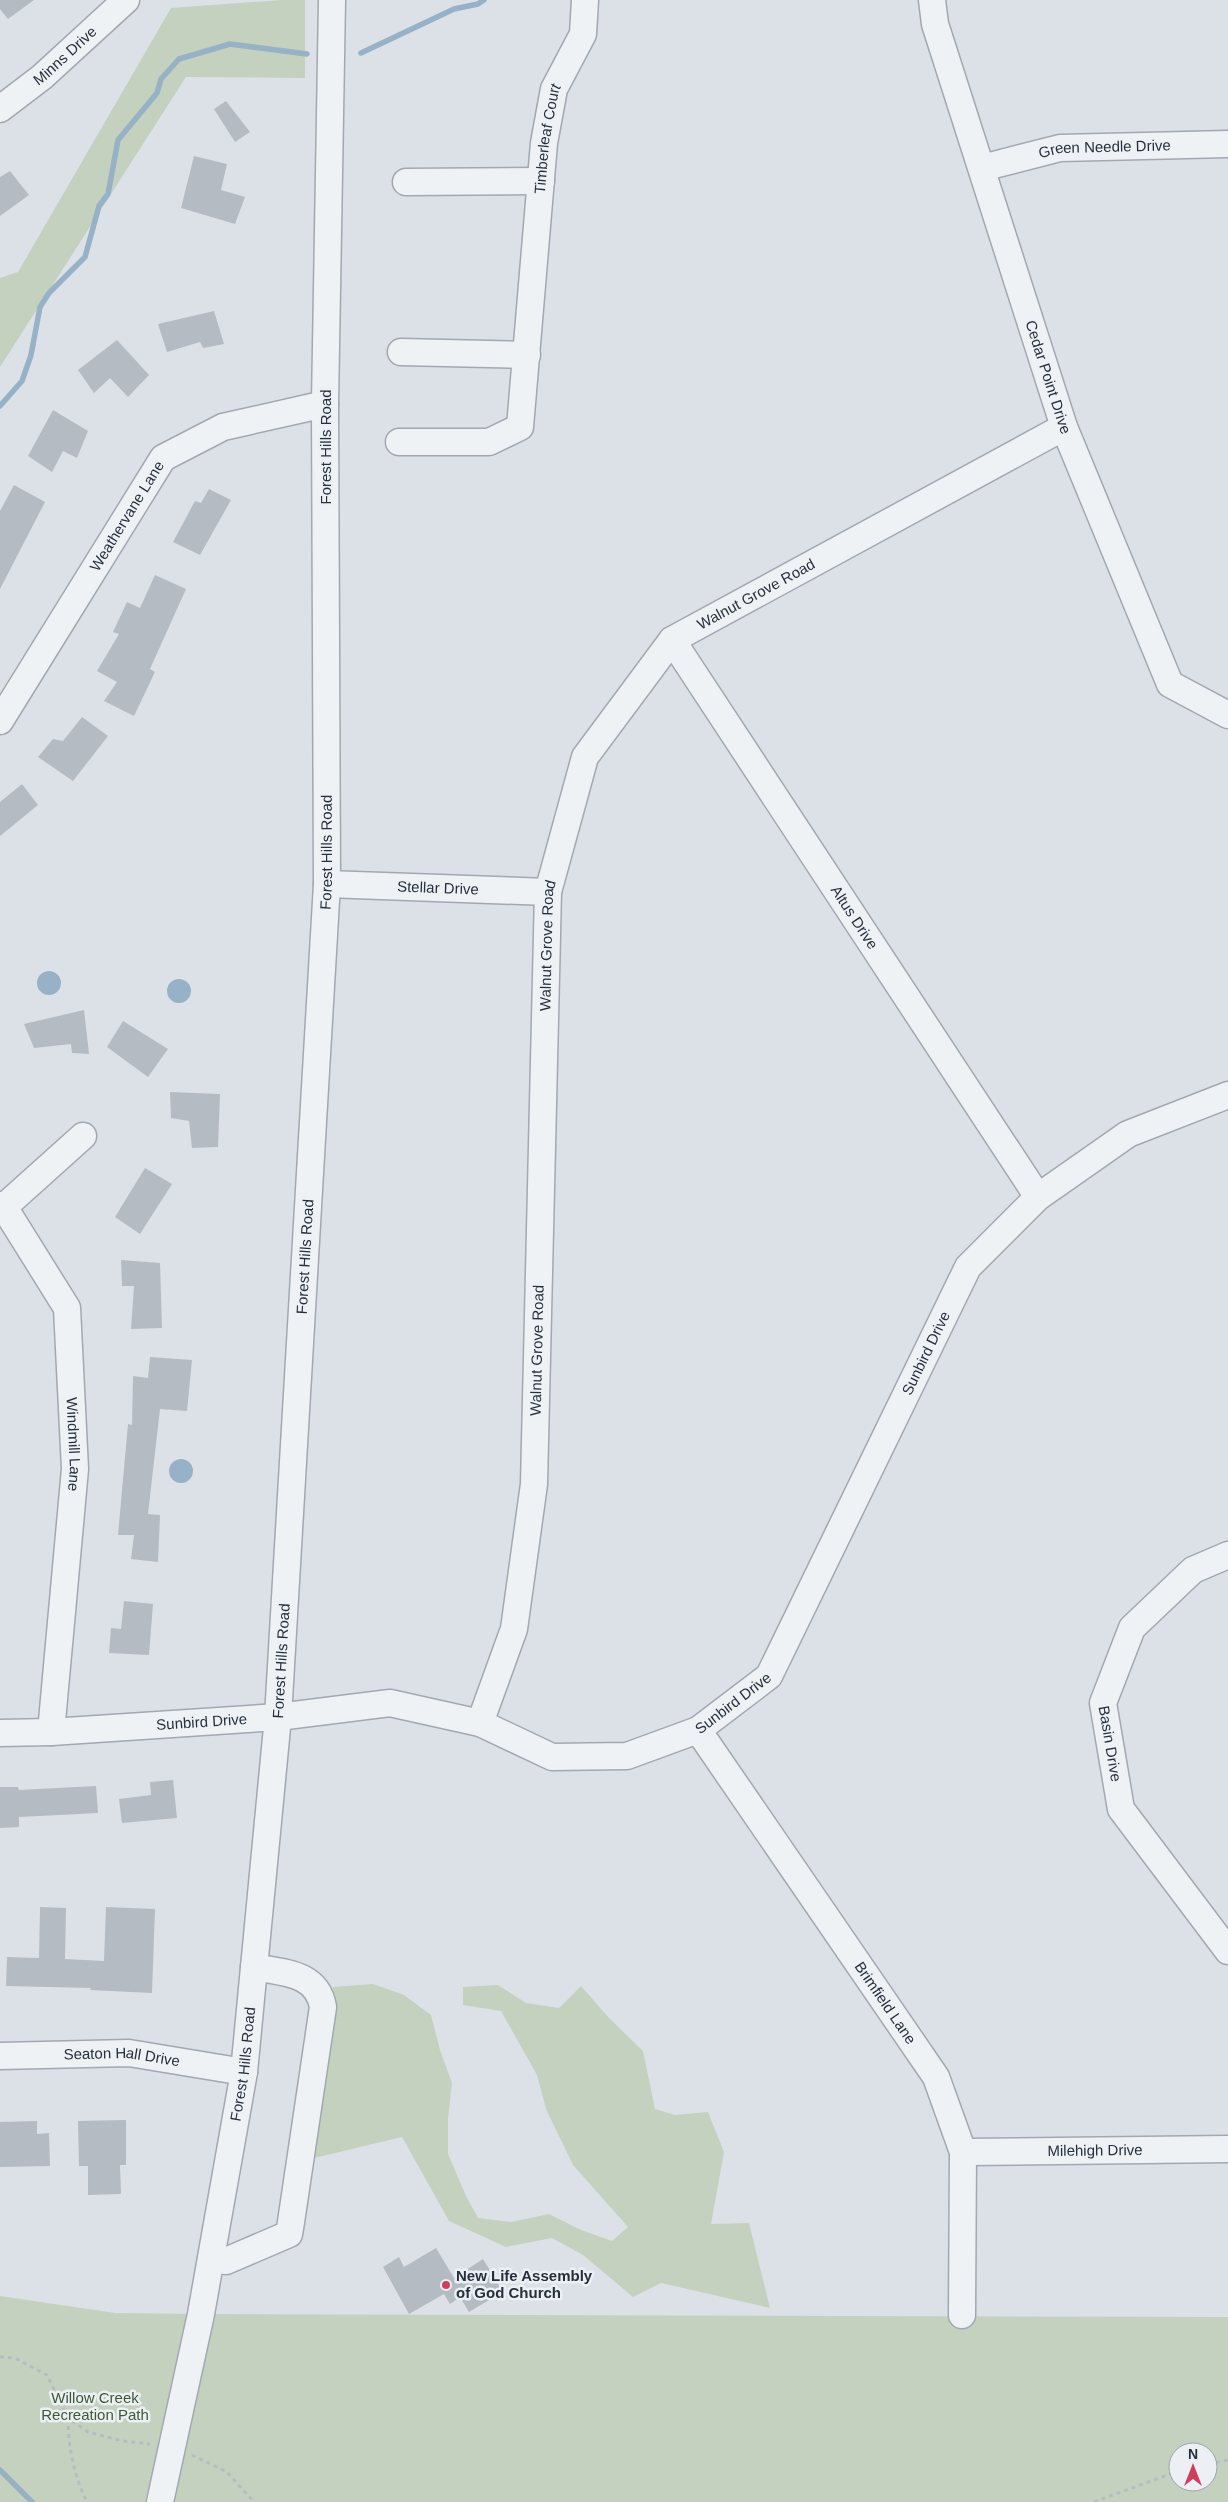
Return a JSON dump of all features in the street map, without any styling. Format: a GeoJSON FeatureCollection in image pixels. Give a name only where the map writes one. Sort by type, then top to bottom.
{"type":"FeatureCollection","features":[{"type":"Feature","properties":{"kind":"street","name":"Minns Drive"},"geometry":{"type":"LineString","coordinates":[[0,109],[42,77],[126,0]]}},
{"type":"Feature","properties":{"kind":"street","name":"Forest Hills Road"},"geometry":{"type":"LineString","coordinates":[[160,2502],[211,2259],[244,2072],[278,1717],[327,884],[325,404],[332,0]]}},
{"type":"Feature","properties":{"kind":"street","name":"Timberleaf Court"},"geometry":{"type":"LineString","coordinates":[[399,442],[489,442],[520,427],[544,143],[554,89],[583,34],[584,0]]}},
{"type":"Feature","properties":{"kind":"street","name":"Cedar Point Drive"},"geometry":{"type":"LineString","coordinates":[[932,0],[934,24],[1064,427],[1170,684],[1228,714]]}},
{"type":"Feature","properties":{"kind":"street","name":"Green Needle Drive"},"geometry":{"type":"LineString","coordinates":[[982,168],[1060,148],[1228,144]]}},
{"type":"Feature","properties":{"kind":"street"},"geometry":{"type":"LineString","coordinates":[[406,182],[541,181]]}},
{"type":"Feature","properties":{"kind":"street"},"geometry":{"type":"LineString","coordinates":[[401,352],[527,355]]}},
{"type":"Feature","properties":{"kind":"street","name":"Weathervane Lane"},"geometry":{"type":"LineString","coordinates":[[0,721],[164,458],[223,427],[325,404]]}},
{"type":"Feature","properties":{"kind":"street","name":"Walnut Grove Road"},"geometry":{"type":"LineString","coordinates":[[480,1723],[514,1629],[534,1484],[548,892],[585,758],[672,640],[1064,427]]}},
{"type":"Feature","properties":{"kind":"street","name":"Altus Drive"},"geometry":{"type":"LineString","coordinates":[[672,640],[1038,1197]]}},
{"type":"Feature","properties":{"kind":"street","name":"Stellar Drive"},"geometry":{"type":"LineString","coordinates":[[327,884],[548,892]]}},
{"type":"Feature","properties":{"kind":"street","name":"Sunbird Drive"},"geometry":{"type":"LineString","coordinates":[[0,1733],[51,1732],[278,1717],[390,1703],[480,1723],[552,1757],[627,1756],[698,1730],[769,1676],[968,1267],[1038,1197],[1128,1134],[1228,1094]]}},
{"type":"Feature","properties":{"kind":"street"},"geometry":{"type":"LineString","coordinates":[[2,1206],[83,1136]]}},
{"type":"Feature","properties":{"kind":"street","name":"Windmill Lane"},"geometry":{"type":"LineString","coordinates":[[2,1206],[67,1308],[75,1469],[51,1732]]}},
{"type":"Feature","properties":{"kind":"street","name":"Basin Drive"},"geometry":{"type":"LineString","coordinates":[[1228,1555],[1193,1570],[1132,1628],[1103,1703],[1121,1809],[1228,1951]]}},
{"type":"Feature","properties":{"kind":"street","name":"Brimfield Lane"},"geometry":{"type":"LineString","coordinates":[[698,1730],[936,2077],[963,2152],[962,2315]]}},
{"type":"Feature","properties":{"kind":"street"},"geometry":{"type":"LineString","coordinates":[[211,2259],[226,2261],[289,2234],[323,2006],[320,1993],[308,1980],[294,1975],[254,1967]]}},
{"type":"Feature","properties":{"kind":"street","name":"Seaton Hall Drive"},"geometry":{"type":"LineString","coordinates":[[0,2056],[129,2053],[244,2072]]}},
{"type":"Feature","properties":{"kind":"street","name":"Milehigh Drive"},"geometry":{"type":"LineString","coordinates":[[963,2152],[1228,2149]]}},
{"type":"Feature","properties":{"kind":"path"},"geometry":{"type":"LineString","coordinates":[[0,2357],[15,2358],[47,2375],[68,2418],[68,2438],[76,2476],[87,2502]]}},
{"type":"Feature","properties":{"kind":"path"},"geometry":{"type":"LineString","coordinates":[[68,2418],[88,2432],[123,2441],[172,2446],[227,2472],[254,2502]]}},
{"type":"Feature","properties":{"kind":"path"},"geometry":{"type":"LineString","coordinates":[[1094,2502],[1168,2475]]}},
{"type":"Feature","properties":{"kind":"green space"},"geometry":{"type":"Polygon","coordinates":[[[305,0],[305,78],[186,77],[0,367],[0,278],[18,272],[171,8],[305,0]]]}},
{"type":"Feature","properties":{"kind":"green space"},"geometry":{"type":"Polygon","coordinates":[[[373,1984],[404,1995],[431,2015],[440,2050],[452,2083],[448,2119],[448,2154],[466,2196],[478,2218],[511,2222],[549,2214],[581,2230],[612,2241],[628,2227],[573,2165],[546,2109],[537,2075],[501,2011],[463,2005],[463,1987],[498,1985],[526,2003],[559,2008],[581,1986],[609,2018],[643,2051],[655,2109],[675,2115],[708,2112],[724,2152],[711,2224],[749,2223],[770,2308],[661,2283],[633,2297],[583,2255],[552,2238],[506,2247],[449,2221],[402,2137],[310,2159],[333,1987],[373,1984]]]}},
{"type":"Feature","properties":{"kind":"green space","name":"Willow Creek Recreation Path"},"geometry":{"type":"Polygon","coordinates":[[[0,2296],[115,2313],[1228,2317],[1228,2502],[0,2502],[0,2296]]]}},
{"type":"Feature","properties":{"kind":"water"},"geometry":{"type":"Polygon","coordinates":[[[49,971],[58,974],[61,983],[58,992],[49,995],[40,992],[37,983],[40,974],[49,971]]]}},
{"type":"Feature","properties":{"kind":"water"},"geometry":{"type":"Polygon","coordinates":[[[179,979],[188,982],[191,991],[188,1000],[179,1003],[170,1000],[167,991],[170,982],[179,979]]]}},
{"type":"Feature","properties":{"kind":"water"},"geometry":{"type":"Polygon","coordinates":[[[181,1459],[186,1460],[192,1466],[192,1476],[186,1482],[181,1483],[176,1482],[170,1476],[169,1471],[170,1466],[176,1460],[181,1459]]]}},
{"type":"Feature","properties":{"kind":"building"},"geometry":{"type":"Polygon","coordinates":[[[0,0],[34,0],[8,19],[0,9],[0,0]]]}},
{"type":"Feature","properties":{"kind":"building"},"geometry":{"type":"Polygon","coordinates":[[[226,101],[250,132],[235,142],[214,109],[226,101]]]}},
{"type":"Feature","properties":{"kind":"building"},"geometry":{"type":"Polygon","coordinates":[[[194,156],[227,164],[221,190],[245,197],[235,224],[181,208],[194,156]]]}},
{"type":"Feature","properties":{"kind":"building"},"geometry":{"type":"Polygon","coordinates":[[[10,171],[29,195],[0,216],[0,177],[10,171]]]}},
{"type":"Feature","properties":{"kind":"building"},"geometry":{"type":"Polygon","coordinates":[[[214,311],[224,344],[203,348],[200,342],[167,352],[158,324],[214,311]]]}},
{"type":"Feature","properties":{"kind":"building"},"geometry":{"type":"Polygon","coordinates":[[[117,340],[149,375],[128,397],[110,378],[94,393],[78,370],[117,340]]]}},
{"type":"Feature","properties":{"kind":"building"},"geometry":{"type":"Polygon","coordinates":[[[53,410],[88,431],[77,458],[63,451],[52,472],[28,456],[53,410]]]}},
{"type":"Feature","properties":{"kind":"building"},"geometry":{"type":"Polygon","coordinates":[[[14,485],[45,502],[0,589],[0,511],[14,485]]]}},
{"type":"Feature","properties":{"kind":"building"},"geometry":{"type":"Polygon","coordinates":[[[209,489],[231,500],[200,555],[173,542],[195,501],[201,503],[209,489]]]}},
{"type":"Feature","properties":{"kind":"building"},"geometry":{"type":"Polygon","coordinates":[[[155,575],[186,589],[150,669],[155,672],[134,716],[104,701],[117,682],[97,671],[119,634],[113,632],[127,602],[140,608],[155,575]]]}},
{"type":"Feature","properties":{"kind":"building"},"geometry":{"type":"Polygon","coordinates":[[[82,717],[108,736],[73,781],[38,757],[53,739],[63,741],[82,717]]]}},
{"type":"Feature","properties":{"kind":"building"},"geometry":{"type":"Polygon","coordinates":[[[22,784],[38,805],[0,836],[0,802],[22,784]]]}},
{"type":"Feature","properties":{"kind":"building"},"geometry":{"type":"Polygon","coordinates":[[[84,1010],[89,1054],[72,1053],[71,1044],[34,1048],[24,1024],[84,1010]]]}},
{"type":"Feature","properties":{"kind":"building"},"geometry":{"type":"Polygon","coordinates":[[[123,1021],[168,1049],[148,1077],[107,1047],[123,1021]]]}},
{"type":"Feature","properties":{"kind":"building"},"geometry":{"type":"Polygon","coordinates":[[[170,1092],[220,1094],[218,1147],[192,1148],[189,1121],[171,1118],[170,1092]]]}},
{"type":"Feature","properties":{"kind":"building"},"geometry":{"type":"Polygon","coordinates":[[[145,1168],[172,1184],[140,1234],[115,1217],[145,1168]]]}},
{"type":"Feature","properties":{"kind":"building"},"geometry":{"type":"Polygon","coordinates":[[[121,1260],[160,1263],[162,1328],[131,1329],[134,1286],[122,1286],[121,1260]]]}},
{"type":"Feature","properties":{"kind":"building"},"geometry":{"type":"Polygon","coordinates":[[[150,1357],[192,1360],[187,1411],[160,1409],[148,1514],[160,1515],[158,1562],[131,1559],[134,1535],[118,1535],[128,1424],[132,1425],[133,1376],[148,1378],[150,1357]]]}},
{"type":"Feature","properties":{"kind":"building"},"geometry":{"type":"Polygon","coordinates":[[[124,1601],[153,1604],[149,1655],[109,1653],[111,1628],[121,1629],[124,1601]]]}},
{"type":"Feature","properties":{"kind":"building"},"geometry":{"type":"Polygon","coordinates":[[[173,1780],[177,1818],[122,1823],[119,1799],[151,1795],[150,1782],[173,1780]]]}},
{"type":"Feature","properties":{"kind":"building"},"geometry":{"type":"Polygon","coordinates":[[[96,1786],[98,1813],[19,1817],[19,1827],[0,1828],[0,1787],[18,1787],[19,1790],[96,1786]]]}},
{"type":"Feature","properties":{"kind":"building"},"geometry":{"type":"Polygon","coordinates":[[[40,1907],[66,1908],[65,1959],[104,1961],[106,1907],[155,1909],[152,1993],[90,1990],[91,1988],[6,1986],[7,1957],[39,1958],[40,1907]]]}},
{"type":"Feature","properties":{"kind":"building"},"geometry":{"type":"Polygon","coordinates":[[[126,2120],[126,2165],[120,2165],[121,2194],[88,2195],[88,2166],[79,2166],[78,2121],[126,2120]]]}},
{"type":"Feature","properties":{"kind":"building"},"geometry":{"type":"Polygon","coordinates":[[[37,2121],[37,2134],[49,2133],[50,2166],[0,2167],[0,2122],[37,2121]]]}},
{"type":"Feature","properties":{"kind":"building","name":"New Life Assembly of God Church"},"geometry":{"type":"Polygon","coordinates":[[[436,2248],[454,2278],[483,2259],[503,2292],[469,2312],[460,2297],[450,2304],[444,2294],[409,2314],[383,2267],[399,2257],[404,2267],[436,2248]]]}},
{"type":"Feature","properties":{"kind":"waterway"},"geometry":{"type":"LineString","coordinates":[[361,53],[454,9],[478,4],[484,0]]}},
{"type":"Feature","properties":{"kind":"waterway"},"geometry":{"type":"LineString","coordinates":[[0,406],[22,381],[31,355],[40,307],[49,293],[85,257],[99,206],[108,194],[118,140],[157,93],[161,79],[179,59],[230,44],[307,54]]}},
{"type":"Feature","properties":{"kind":"waterway"},"geometry":{"type":"LineString","coordinates":[[0,2470],[32,2502]]}},
{"type":"Feature","properties":{"kind":"place","name":"New Life Assembly of God Church"},"geometry":{"type":"Point","coordinates":[446,2285]}}]}
